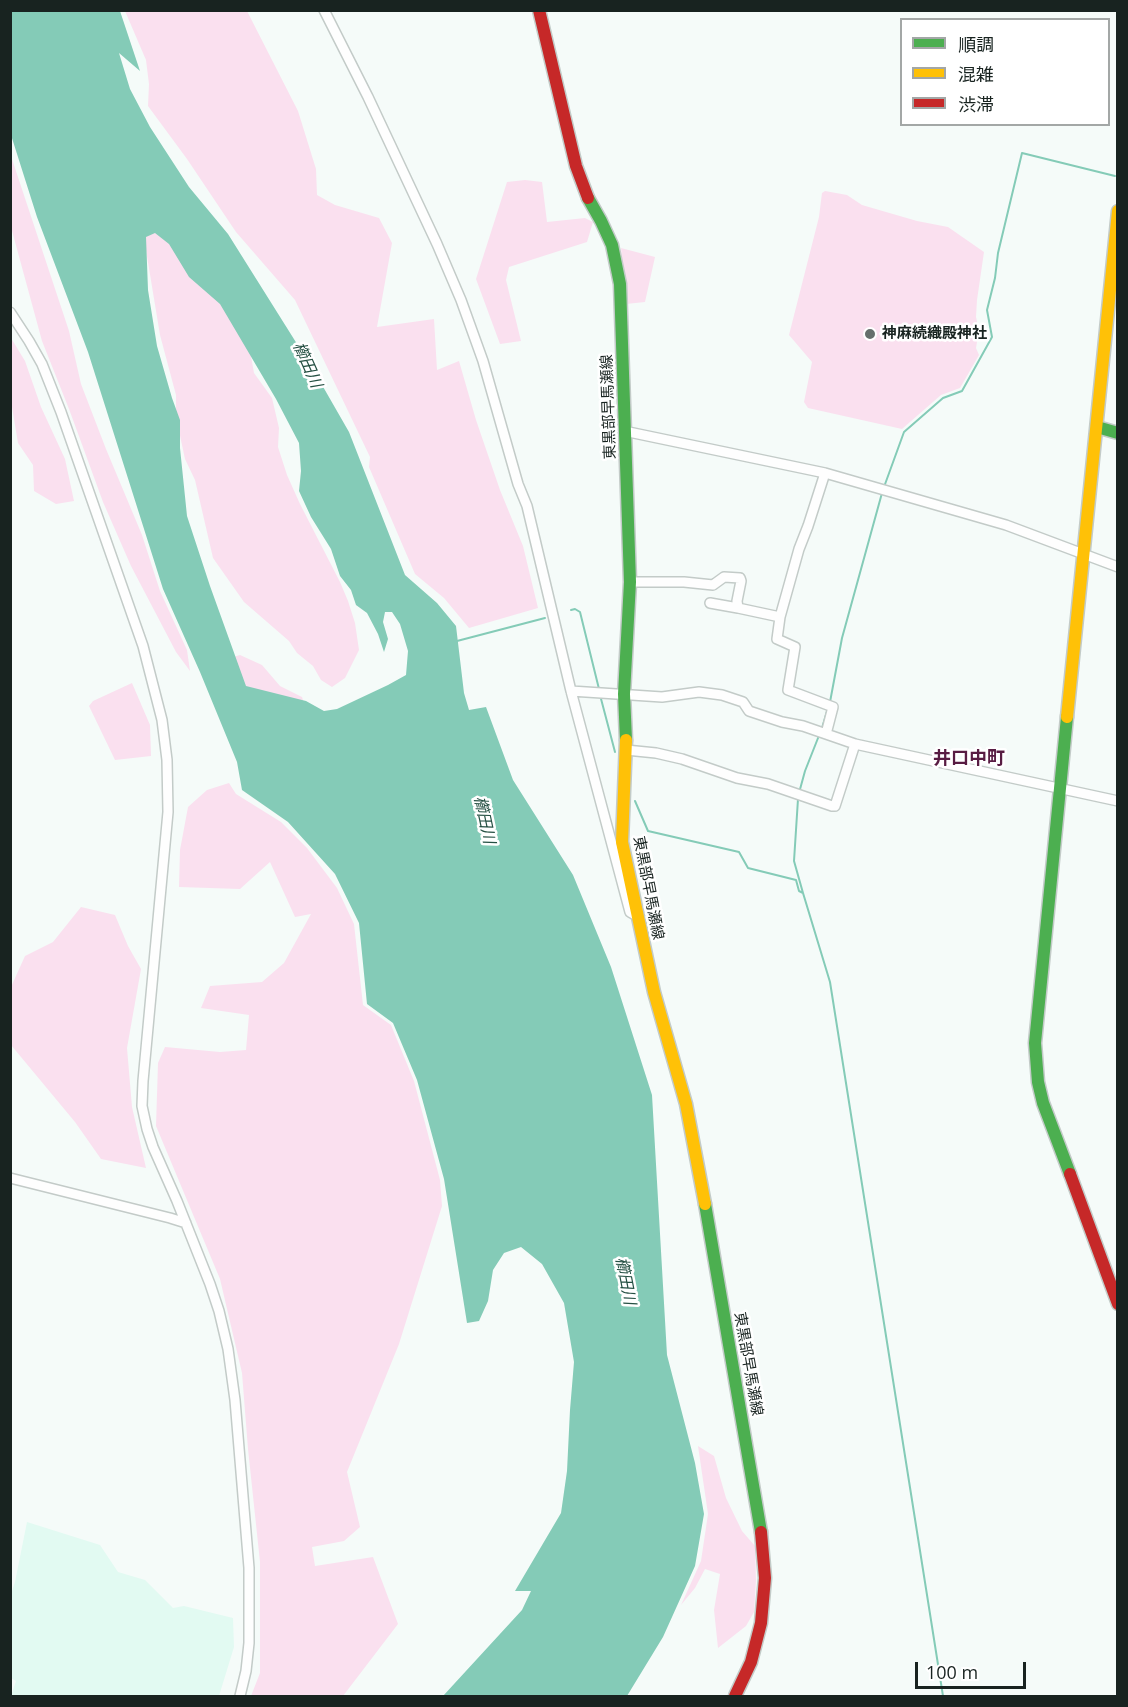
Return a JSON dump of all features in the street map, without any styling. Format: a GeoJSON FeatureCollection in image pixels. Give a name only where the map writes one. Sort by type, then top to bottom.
{"type":"FeatureCollection","features":[{"type":"Feature","properties":{"kind":"main road","name":"東黒部早馬瀬線"},"geometry":{"type":"LineString","coordinates":[[539,10],[576,166],[585,194],[612,245],[620,284],[630,582],[621,694],[626,750],[622,842],[654,992],[686,1104],[714,1252],[762,1545],[765,1578],[761,1623],[751,1662],[735,1696]]}},
{"type":"Feature","properties":{"kind":"main road"},"geometry":{"type":"LineString","coordinates":[[1118,211],[1035,1043],[1038,1082],[1043,1103],[1118,1304]]}},
{"type":"Feature","properties":{"kind":"main road"},"geometry":{"type":"LineString","coordinates":[[1097,427],[1118,433]]}},
{"type":"Feature","properties":{"kind":"street"},"geometry":{"type":"LineString","coordinates":[[324,10],[418,203],[461,300],[480,353],[518,484],[527,506],[572,691],[630,912],[637,916]]}},
{"type":"Feature","properties":{"kind":"street"},"geometry":{"type":"LineString","coordinates":[[10,312],[42,364],[62,412],[143,646],[162,720],[167,760],[168,812],[142,1106],[153,1147],[202,1260],[219,1311],[228,1349],[235,1400],[248,1546],[249,1643],[240,1696]]}},
{"type":"Feature","properties":{"kind":"street"},"geometry":{"type":"LineString","coordinates":[[624,431],[825,473],[1006,525],[1118,567]]}},
{"type":"Feature","properties":{"kind":"street"},"geometry":{"type":"LineString","coordinates":[[822,733],[833,707],[788,690],[796,650],[795,647],[777,639],[780,617],[799,549],[825,473]]}},
{"type":"Feature","properties":{"kind":"street"},"geometry":{"type":"LineString","coordinates":[[630,582],[684,582],[713,585],[724,577],[740,578],[738,608]]}},
{"type":"Feature","properties":{"kind":"street"},"geometry":{"type":"LineString","coordinates":[[710,603],[780,617]]}},
{"type":"Feature","properties":{"kind":"street"},"geometry":{"type":"LineString","coordinates":[[572,691],[662,697],[699,692],[722,695],[743,702],[749,711],[855,744],[1118,801]]}},
{"type":"Feature","properties":{"kind":"street"},"geometry":{"type":"LineString","coordinates":[[626,750],[668,755],[736,778],[768,784],[835,806],[855,744]]}},
{"type":"Feature","properties":{"kind":"street"},"geometry":{"type":"LineString","coordinates":[[10,1178],[186,1223]]}},
{"type":"Feature","properties":{"kind":"shaded area"},"geometry":{"type":"Polygon","coordinates":[[[125,11],[247,11],[298,111],[316,169],[317,195],[335,205],[379,218],[392,243],[377,327],[434,319],[437,370],[459,361],[500,490],[523,546],[538,608],[469,628],[444,598],[415,574],[369,467],[370,457],[295,300],[236,232],[148,106],[149,84],[146,60],[125,11]]]}},
{"type":"Feature","properties":{"kind":"shaded area"},"geometry":{"type":"Polygon","coordinates":[[[10,153],[69,331],[81,384],[142,535],[160,591],[187,650],[190,671],[176,652],[131,566],[103,502],[42,341],[11,227],[10,153]]]}},
{"type":"Feature","properties":{"kind":"shaded area"},"geometry":{"type":"Polygon","coordinates":[[[525,180],[542,182],[547,222],[585,218],[593,222],[587,242],[509,267],[506,280],[521,341],[500,344],[476,279],[507,182],[525,180]]]}},
{"type":"Feature","properties":{"kind":"shaded area"},"geometry":{"type":"Polygon","coordinates":[[[825,191],[847,195],[862,205],[917,221],[948,227],[984,252],[976,317],[979,330],[976,348],[979,355],[960,388],[941,395],[902,429],[808,408],[804,402],[812,362],[789,335],[819,217],[822,193],[825,191]]]}},
{"type":"Feature","properties":{"kind":"shaded area"},"geometry":{"type":"Polygon","coordinates":[[[142,226],[178,229],[249,345],[254,373],[272,398],[279,428],[278,447],[287,475],[340,582],[355,623],[359,650],[345,678],[332,687],[321,680],[313,666],[297,653],[289,641],[244,602],[213,558],[195,480],[185,459],[176,417],[176,395],[160,335],[142,226]]]}},
{"type":"Feature","properties":{"kind":"shaded area"},"geometry":{"type":"Polygon","coordinates":[[[621,248],[655,257],[645,302],[626,304],[621,248]]]}},
{"type":"Feature","properties":{"kind":"shaded area"},"geometry":{"type":"Polygon","coordinates":[[[11,338],[25,361],[41,407],[65,459],[74,501],[56,504],[34,491],[33,465],[18,443],[11,401],[11,338]]]}},
{"type":"Feature","properties":{"kind":"shaded area"},"geometry":{"type":"Polygon","coordinates":[[[240,655],[262,665],[280,686],[302,697],[308,715],[259,721],[233,657],[240,655]]]}},
{"type":"Feature","properties":{"kind":"shaded area"},"geometry":{"type":"Polygon","coordinates":[[[132,683],[150,725],[151,756],[115,760],[89,706],[93,701],[132,683]]]}},
{"type":"Feature","properties":{"kind":"shaded area"},"geometry":{"type":"Polygon","coordinates":[[[229,783],[236,794],[281,822],[307,848],[337,888],[354,924],[363,1005],[391,1025],[414,1081],[440,1180],[442,1206],[399,1344],[347,1472],[360,1527],[344,1541],[312,1547],[315,1566],[373,1557],[398,1624],[343,1696],[251,1696],[260,1673],[260,1562],[242,1373],[220,1279],[156,1126],[158,1063],[165,1047],[220,1052],[246,1050],[249,1015],[201,1008],[210,986],[262,982],[284,963],[311,914],[295,917],[270,862],[240,889],[179,887],[180,850],[188,807],[207,790],[229,783]]]}},
{"type":"Feature","properties":{"kind":"shaded area"},"geometry":{"type":"Polygon","coordinates":[[[81,907],[115,915],[141,969],[127,1048],[132,1107],[146,1168],[101,1159],[75,1122],[11,1045],[11,987],[25,956],[53,942],[81,907]]]}},
{"type":"Feature","properties":{"kind":"shaded area"},"geometry":{"type":"Polygon","coordinates":[[[698,1446],[714,1456],[726,1498],[742,1531],[755,1546],[754,1612],[746,1626],[718,1648],[714,1610],[720,1574],[705,1569],[695,1588],[681,1605],[701,1561],[708,1514],[698,1446]]]}},
{"type":"Feature","properties":{"kind":"shaded area"},"geometry":{"type":"Polygon","coordinates":[[[27,1522],[100,1545],[118,1572],[145,1580],[173,1608],[184,1606],[233,1618],[234,1647],[219,1696],[11,1696],[16,1681],[11,1678],[11,1594],[27,1522]]]}},
{"type":"Feature","properties":{"kind":"water","name":"櫛田川"},"geometry":{"type":"Polygon","coordinates":[[[10,11],[120,11],[140,71],[119,53],[130,89],[150,127],[189,187],[228,234],[314,371],[349,432],[405,575],[437,603],[456,626],[464,693],[469,710],[486,707],[513,780],[573,875],[611,967],[652,1095],[667,1355],[695,1463],[704,1514],[695,1566],[663,1637],[627,1696],[443,1696],[522,1610],[531,1591],[515,1591],[561,1513],[567,1471],[574,1362],[564,1303],[542,1264],[521,1247],[504,1253],[493,1270],[488,1301],[479,1321],[467,1323],[444,1179],[417,1080],[393,1023],[367,1004],[359,923],[335,874],[288,822],[242,790],[237,762],[163,589],[88,352],[37,217],[11,135],[10,11]],[[155,233],[146,237],[148,290],[157,346],[180,420],[180,448],[187,516],[246,686],[306,701],[324,711],[337,709],[406,675],[408,651],[400,624],[392,612],[385,612],[383,622],[388,639],[384,652],[367,613],[356,605],[351,590],[340,576],[331,549],[311,517],[299,491],[301,471],[299,443],[276,399],[220,304],[189,277],[169,244],[155,233]]]}},
{"type":"Feature","properties":{"kind":"waterway"},"geometry":{"type":"LineString","coordinates":[[884,487],[904,432],[943,398],[962,391],[992,337],[987,310],[1022,153],[1115,176]]}},
{"type":"Feature","properties":{"kind":"waterway"},"geometry":{"type":"LineString","coordinates":[[830,702],[842,638],[882,493]]}},
{"type":"Feature","properties":{"kind":"waterway"},"geometry":{"type":"LineString","coordinates":[[571,610],[575,609],[580,612],[599,689]]}},
{"type":"Feature","properties":{"kind":"waterway"},"geometry":{"type":"LineString","coordinates":[[457,641],[545,618]]}},
{"type":"Feature","properties":{"kind":"waterway"},"geometry":{"type":"LineString","coordinates":[[600,695],[615,752]]}},
{"type":"Feature","properties":{"kind":"waterway"},"geometry":{"type":"LineString","coordinates":[[822,728],[828,708]]}},
{"type":"Feature","properties":{"kind":"waterway"},"geometry":{"type":"LineString","coordinates":[[799,793],[820,733]]}},
{"type":"Feature","properties":{"kind":"waterway"},"geometry":{"type":"LineString","coordinates":[[798,799],[794,861],[830,982],[943,1696]]}},
{"type":"Feature","properties":{"kind":"waterway"},"geometry":{"type":"LineString","coordinates":[[635,801],[648,831],[739,852],[748,868],[796,880],[799,891],[803,893]]}},
{"type":"Feature","properties":{"kind":"traffic: fast"},"geometry":{"type":"LineString","coordinates":[[588,198],[612,245],[620,284],[630,582],[624,694],[626,740]]}},
{"type":"Feature","properties":{"kind":"traffic: fast"},"geometry":{"type":"LineString","coordinates":[[1097,427],[1118,433]]}},
{"type":"Feature","properties":{"kind":"traffic: fast"},"geometry":{"type":"LineString","coordinates":[[1067,717],[1035,1043],[1038,1082],[1043,1103],[1070,1174]]}},
{"type":"Feature","properties":{"kind":"traffic: fast"},"geometry":{"type":"LineString","coordinates":[[705,1204],[761,1532]]}},
{"type":"Feature","properties":{"kind":"traffic: slow"},"geometry":{"type":"LineString","coordinates":[[1067,717],[1118,211]]}},
{"type":"Feature","properties":{"kind":"traffic: slow"},"geometry":{"type":"LineString","coordinates":[[626,740],[622,842],[654,992],[686,1104],[705,1204]]}},
{"type":"Feature","properties":{"kind":"traffic: jam"},"geometry":{"type":"LineString","coordinates":[[539,10],[576,166],[588,198]]}},
{"type":"Feature","properties":{"kind":"traffic: jam"},"geometry":{"type":"LineString","coordinates":[[1070,1174],[1118,1304]]}},
{"type":"Feature","properties":{"kind":"traffic: jam"},"geometry":{"type":"LineString","coordinates":[[735,1696],[751,1662],[761,1623],[765,1578],[761,1532]]}},
{"type":"Feature","properties":{"kind":"place","name":"神麻続織殿神社"},"geometry":{"type":"Point","coordinates":[870,334]}},
{"type":"Feature","properties":{"kind":"district","name":"井口中町"},"geometry":{"type":"Point","coordinates":[969,759]}}]}
